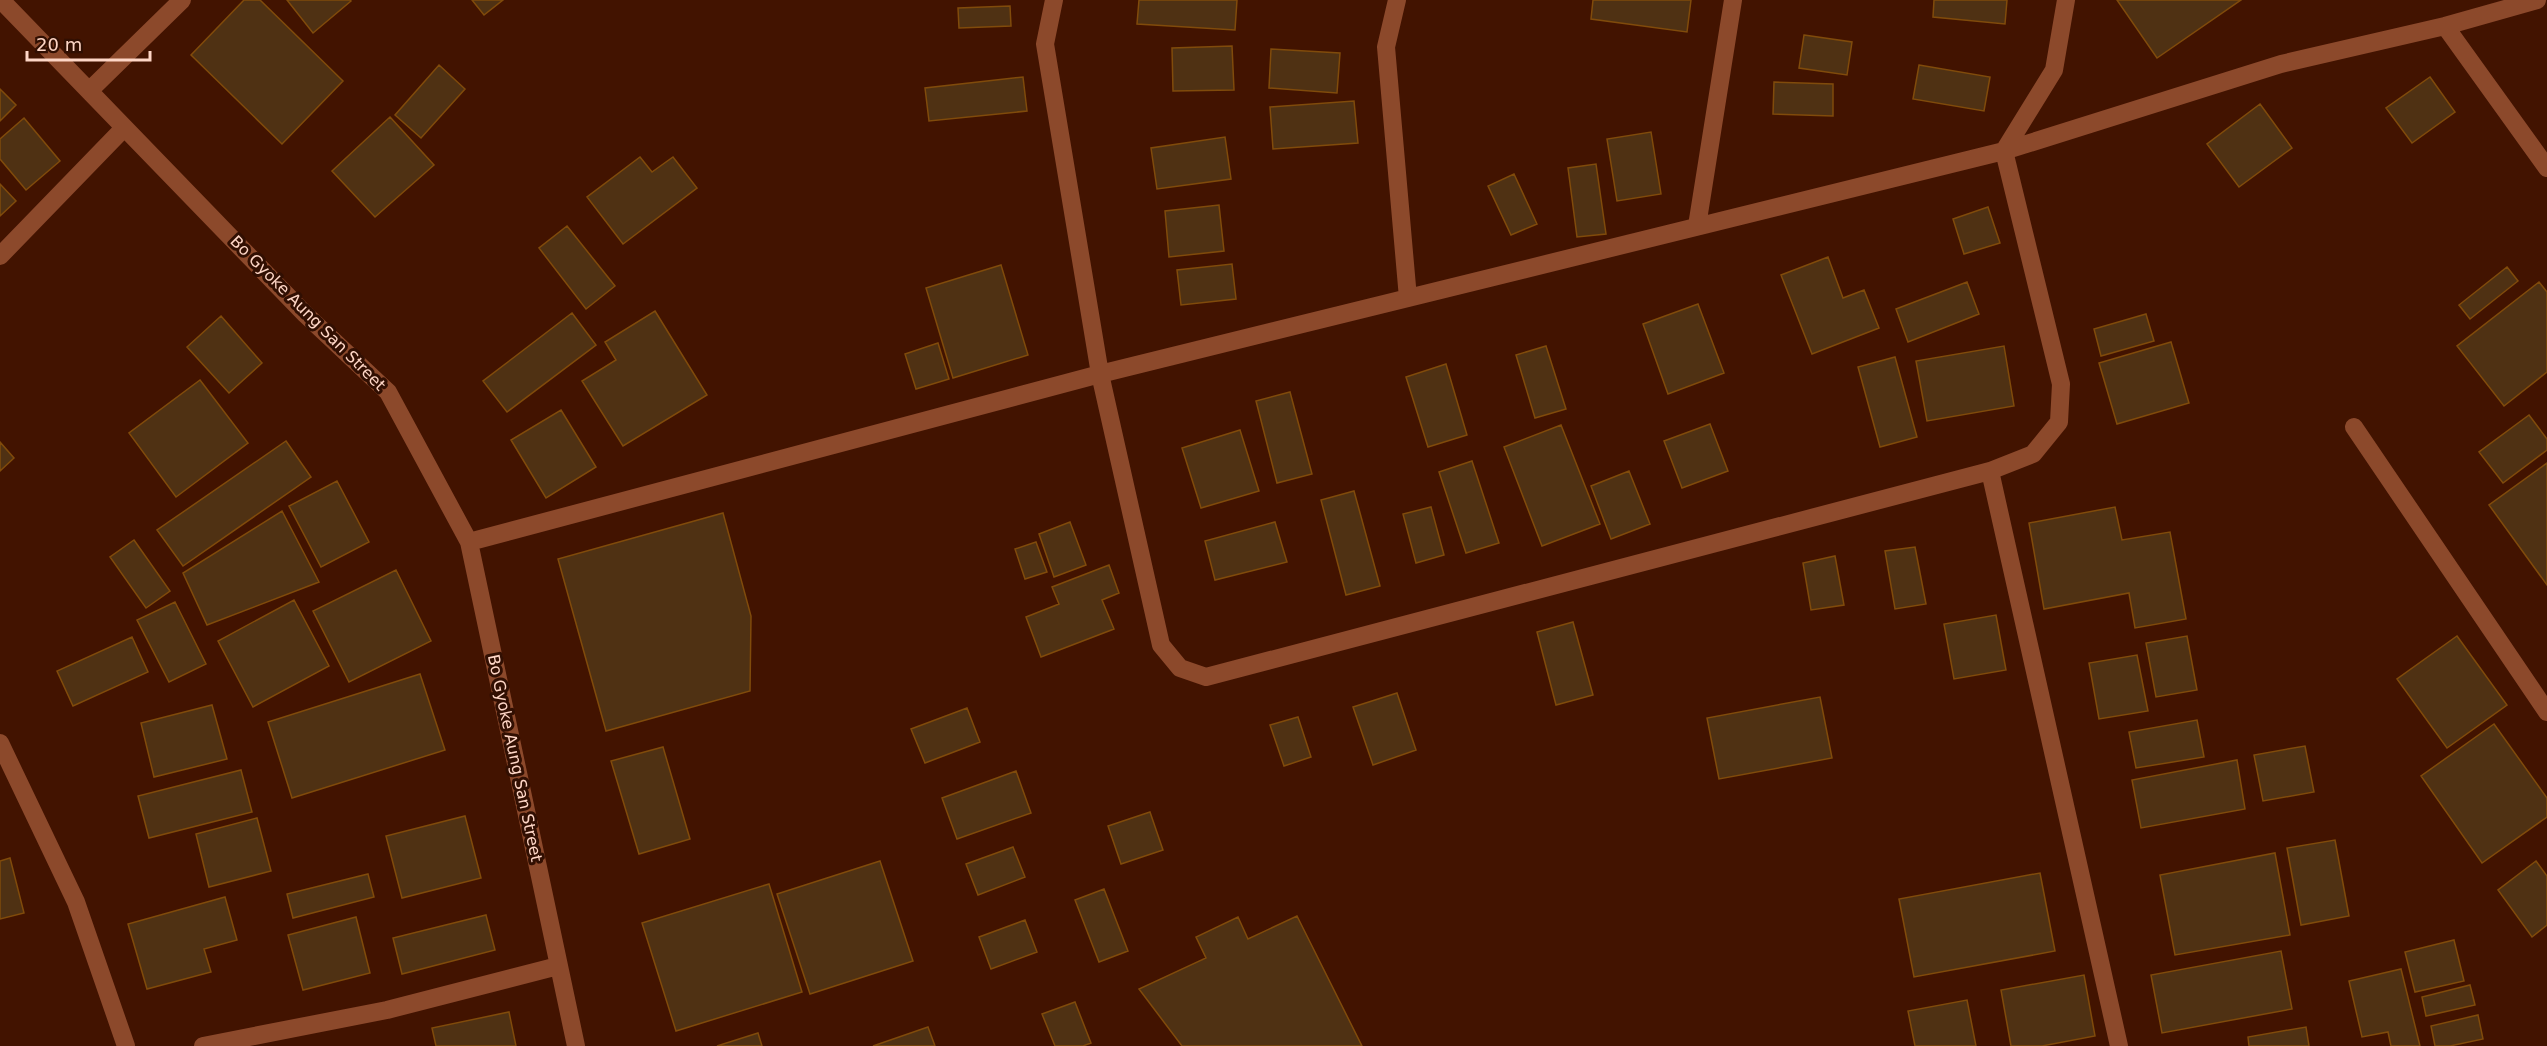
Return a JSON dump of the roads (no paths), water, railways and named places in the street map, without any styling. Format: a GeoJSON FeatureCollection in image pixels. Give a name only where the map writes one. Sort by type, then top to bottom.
{"type":"FeatureCollection","features":[{"type":"Feature","properties":{"kind":"street","name":"Bo Gyoke Aung San Street"},"geometry":{"type":"LineString","coordinates":[[1,0],[305,314],[388,392],[469,542],[576,1046]]}},
{"type":"Feature","properties":{"kind":"street"},"geometry":{"type":"LineString","coordinates":[[89,91],[182,0]]}},
{"type":"Feature","properties":{"kind":"street"},"geometry":{"type":"LineString","coordinates":[[1054,0],[1045,44],[1100,374],[1161,645],[1180,668],[1206,677],[1990,471],[2033,454],[2059,422],[2061,384],[2004,151],[2054,70],[2066,0]]}},
{"type":"Feature","properties":{"kind":"street"},"geometry":{"type":"LineString","coordinates":[[1397,0],[1386,47],[1408,298]]}},
{"type":"Feature","properties":{"kind":"street"},"geometry":{"type":"LineString","coordinates":[[1697,226],[1732,0]]}},
{"type":"Feature","properties":{"kind":"street"},"geometry":{"type":"LineString","coordinates":[[469,542],[1100,374],[2004,151],[2281,63],[2445,26],[2536,0]]}},
{"type":"Feature","properties":{"kind":"street"},"geometry":{"type":"LineString","coordinates":[[2445,26],[2547,168]]}},
{"type":"Feature","properties":{"kind":"street"},"geometry":{"type":"LineString","coordinates":[[0,256],[124,128]]}},
{"type":"Feature","properties":{"kind":"street"},"geometry":{"type":"LineString","coordinates":[[2354,427],[2547,712]]}},
{"type":"Feature","properties":{"kind":"street"},"geometry":{"type":"LineString","coordinates":[[1990,471],[2119,1046]]}},
{"type":"Feature","properties":{"kind":"street"},"geometry":{"type":"LineString","coordinates":[[0,743],[76,902],[126,1046]]}},
{"type":"Feature","properties":{"kind":"street"},"geometry":{"type":"LineString","coordinates":[[203,1046],[387,1010],[558,966]]}}]}
